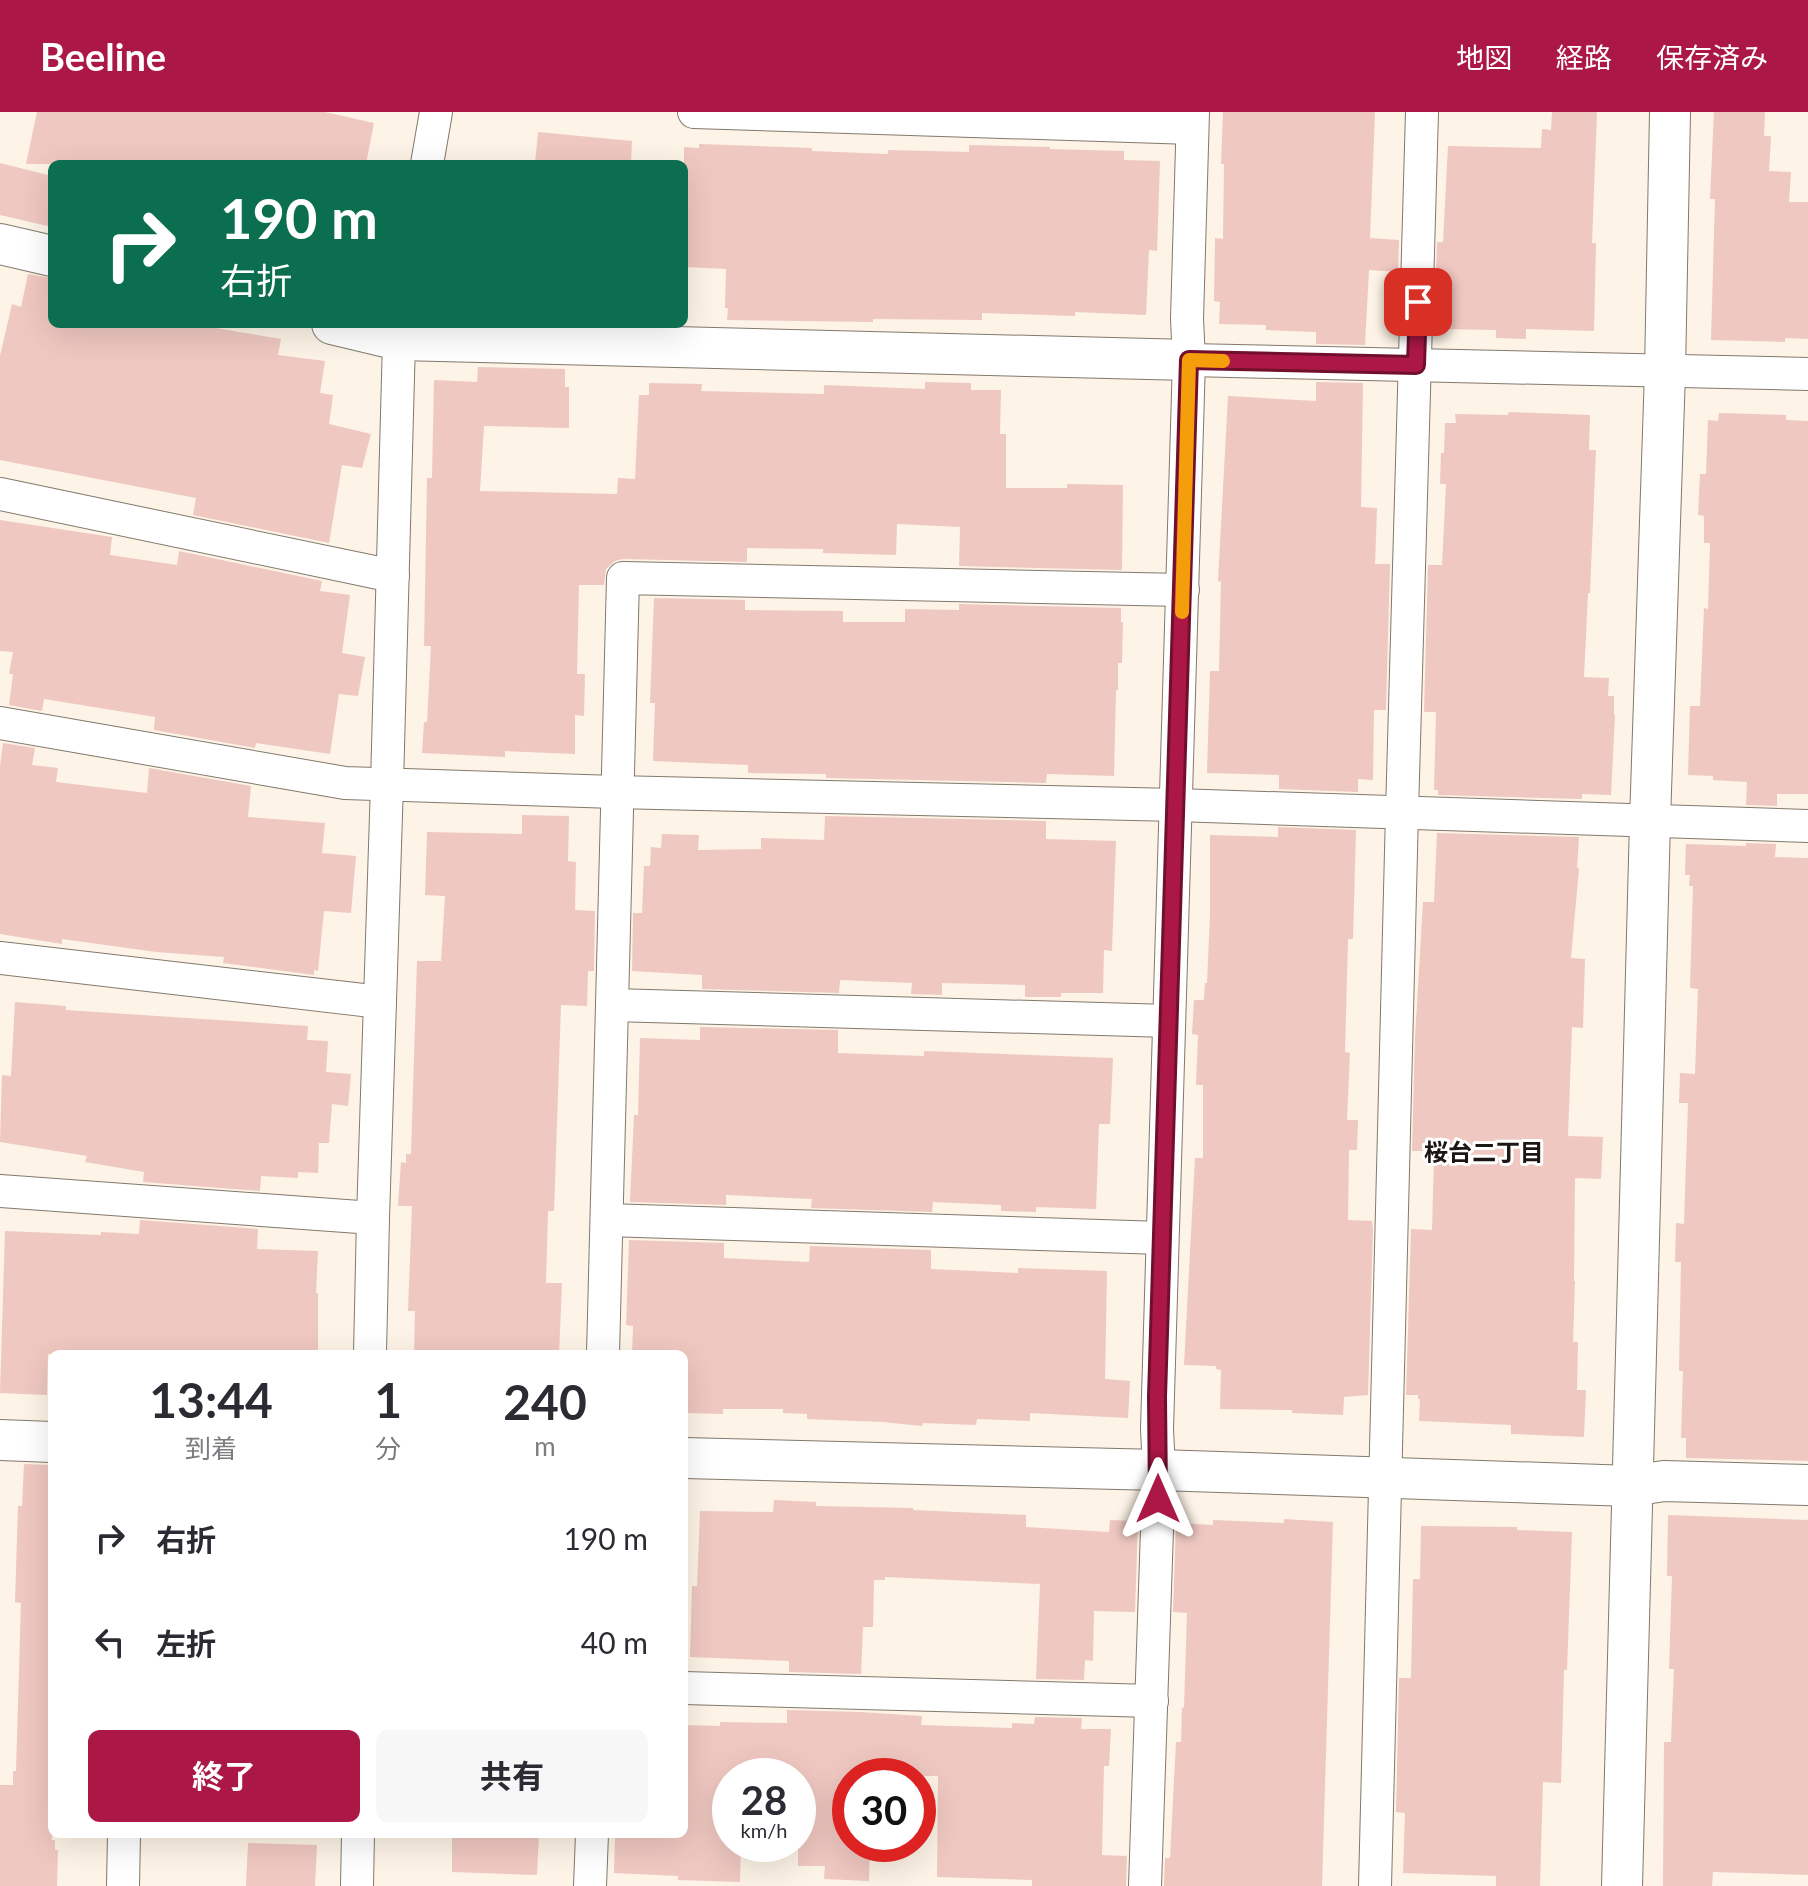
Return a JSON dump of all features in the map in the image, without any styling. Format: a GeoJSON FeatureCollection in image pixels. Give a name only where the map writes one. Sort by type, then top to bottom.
{"type":"FeatureCollection","features":[{"type":"Feature","properties":{"kind":"street"},"geometry":{"type":"LineString","coordinates":[[428,160],[436,112]]}},
{"type":"Feature","properties":{"kind":"street"},"geometry":{"type":"LineString","coordinates":[[694,112],[1192,120],[1183,590],[1145,1886]]}},
{"type":"Feature","properties":{"kind":"street"},"geometry":{"type":"LineString","coordinates":[[1375,1886],[1422,112]]}},
{"type":"Feature","properties":{"kind":"street"},"geometry":{"type":"LineString","coordinates":[[1622,1886],[1670,112]]}},
{"type":"Feature","properties":{"kind":"street"},"geometry":{"type":"LineString","coordinates":[[0,244],[48,255]]}},
{"type":"Feature","properties":{"kind":"street"},"geometry":{"type":"LineString","coordinates":[[366,328],[400,332],[1189,360],[1808,374]]}},
{"type":"Feature","properties":{"kind":"street"},"geometry":{"type":"LineString","coordinates":[[370,1350],[400,332]]}},
{"type":"Feature","properties":{"kind":"street"},"geometry":{"type":"LineString","coordinates":[[0,494],[393,576]]}},
{"type":"Feature","properties":{"kind":"street"},"geometry":{"type":"LineString","coordinates":[[603,1350],[615,792],[623,578],[1183,590]]}},
{"type":"Feature","properties":{"kind":"street"},"geometry":{"type":"LineString","coordinates":[[0,723],[345,783],[1176,805],[1808,826]]}},
{"type":"Feature","properties":{"kind":"street"},"geometry":{"type":"LineString","coordinates":[[0,958],[380,1002]]}},
{"type":"Feature","properties":{"kind":"street"},"geometry":{"type":"LineString","coordinates":[[612,1005],[1169,1021]]}},
{"type":"Feature","properties":{"kind":"street"},"geometry":{"type":"LineString","coordinates":[[0,1191],[373,1218]]}},
{"type":"Feature","properties":{"kind":"street"},"geometry":{"type":"LineString","coordinates":[[607,1220],[1162,1238]]}},
{"type":"Feature","properties":{"kind":"street"},"geometry":{"type":"LineString","coordinates":[[0,1440],[48,1442]]}},
{"type":"Feature","properties":{"kind":"street"},"geometry":{"type":"LineString","coordinates":[[688,1458],[1631,1486],[1664,1481],[1808,1485]]}},
{"type":"Feature","properties":{"kind":"street"},"geometry":{"type":"LineString","coordinates":[[688,1688],[1152,1701]]}},
{"type":"Feature","properties":{"kind":"street"},"geometry":{"type":"LineString","coordinates":[[123,1886],[124,1838]]}},
{"type":"Feature","properties":{"kind":"street"},"geometry":{"type":"LineString","coordinates":[[357,1886],[358,1838]]}},
{"type":"Feature","properties":{"kind":"street"},"geometry":{"type":"LineString","coordinates":[[590,1886],[592,1838]]}},
{"type":"Feature","properties":{"kind":"building"},"geometry":{"type":"Polygon","coordinates":[[[37,112],[325,112],[374,123],[367,160],[48,160],[48,164],[26,164],[37,112]]]}},
{"type":"Feature","properties":{"kind":"building"},"geometry":{"type":"Polygon","coordinates":[[[1223,112],[1375,112],[1370,238],[1399,240],[1398,272],[1369,270],[1365,345],[1316,344],[1316,332],[1266,330],[1266,325],[1219,324],[1220,302],[1214,301],[1215,238],[1223,239],[1223,112]]]}},
{"type":"Feature","properties":{"kind":"building"},"geometry":{"type":"Polygon","coordinates":[[[1552,112],[1597,112],[1592,243],[1596,243],[1594,331],[1526,329],[1526,339],[1496,338],[1496,330],[1441,329],[1442,274],[1436,274],[1437,242],[1443,242],[1448,146],[1541,148],[1542,129],[1551,130],[1552,112]]]}},
{"type":"Feature","properties":{"kind":"building"},"geometry":{"type":"Polygon","coordinates":[[[1714,112],[1765,112],[1764,136],[1771,136],[1769,171],[1791,172],[1789,202],[1808,202],[1808,339],[1785,338],[1785,342],[1711,340],[1715,199],[1710,199],[1714,112]]]}},
{"type":"Feature","properties":{"kind":"building"},"geometry":{"type":"Polygon","coordinates":[[[538,132],[632,141],[631,160],[535,160],[538,132]]]}},
{"type":"Feature","properties":{"kind":"building"},"geometry":{"type":"Polygon","coordinates":[[[699,144],[888,154],[888,150],[969,152],[969,145],[1050,147],[1124,151],[1124,160],[1160,161],[1157,251],[1149,250],[1146,315],[982,313],[982,320],[727,320],[726,269],[688,267],[688,160],[684,160],[684,147],[699,148],[699,144]]]}},
{"type":"Feature","properties":{"kind":"building"},"geometry":{"type":"Polygon","coordinates":[[[0,163],[48,175],[48,226],[0,215],[0,163]]]}},
{"type":"Feature","properties":{"kind":"building"},"geometry":{"type":"Polygon","coordinates":[[[28,274],[48,277],[48,328],[216,328],[281,339],[278,355],[325,361],[320,393],[333,395],[329,424],[371,434],[362,468],[342,465],[329,543],[193,515],[196,498],[0,460],[0,356],[12,304],[21,307],[28,274]]]}},
{"type":"Feature","properties":{"kind":"building"},"geometry":{"type":"Polygon","coordinates":[[[478,367],[565,369],[565,387],[569,387],[569,428],[484,426],[480,491],[617,494],[618,478],[635,479],[639,395],[649,395],[649,383],[702,384],[701,391],[824,394],[824,385],[925,389],[925,382],[971,383],[971,390],[1001,390],[1000,434],[1006,434],[1006,488],[1067,488],[1067,484],[1123,485],[1122,570],[959,566],[960,527],[897,524],[896,555],[823,553],[823,549],[747,548],[747,562],[615,561],[606,569],[604,585],[579,585],[577,674],[585,674],[584,716],[575,715],[575,754],[505,751],[505,757],[422,753],[431,646],[424,646],[427,478],[432,478],[434,380],[477,382],[478,367]]]}},
{"type":"Feature","properties":{"kind":"building"},"geometry":{"type":"Polygon","coordinates":[[[1316,382],[1363,383],[1361,507],[1377,508],[1375,564],[1390,564],[1386,710],[1374,710],[1373,780],[1358,779],[1358,792],[1279,789],[1279,775],[1207,773],[1210,671],[1219,671],[1221,582],[1218,581],[1228,396],[1316,401],[1316,382]]]}},
{"type":"Feature","properties":{"kind":"building"},"geometry":{"type":"Polygon","coordinates":[[[1509,412],[1590,415],[1589,450],[1596,450],[1584,677],[1609,678],[1608,696],[1614,696],[1611,795],[1582,794],[1582,799],[1438,795],[1438,790],[1434,790],[1436,712],[1424,712],[1428,565],[1442,565],[1446,484],[1440,484],[1445,423],[1456,423],[1455,414],[1508,415],[1509,412]]]}},
{"type":"Feature","properties":{"kind":"building"},"geometry":{"type":"Polygon","coordinates":[[[1719,413],[1786,415],[1786,420],[1808,421],[1808,794],[1777,794],[1777,806],[1746,805],[1747,782],[1688,775],[1690,706],[1700,706],[1704,608],[1708,609],[1710,543],[1704,543],[1704,516],[1698,515],[1700,474],[1706,474],[1708,420],[1718,421],[1719,413]]]}},
{"type":"Feature","properties":{"kind":"building"},"geometry":{"type":"Polygon","coordinates":[[[0,520],[112,537],[110,555],[177,565],[179,551],[322,581],[320,591],[350,595],[342,653],[365,657],[358,696],[339,694],[330,754],[256,743],[255,748],[154,730],[155,717],[44,699],[42,711],[9,705],[13,652],[0,651],[0,520]]]}},
{"type":"Feature","properties":{"kind":"building"},"geometry":{"type":"Polygon","coordinates":[[[654,598],[745,600],[745,610],[843,611],[843,622],[905,622],[905,609],[959,610],[959,604],[1121,608],[1122,663],[1118,663],[1116,690],[1114,776],[1047,774],[1046,783],[826,778],[826,774],[748,773],[748,765],[653,761],[655,703],[650,703],[654,598]]]}},
{"type":"Feature","properties":{"kind":"building"},"geometry":{"type":"Polygon","coordinates":[[[3,743],[35,748],[32,765],[58,768],[56,782],[147,793],[149,768],[251,786],[248,817],[325,823],[322,853],[356,856],[351,913],[324,911],[318,971],[314,970],[314,975],[223,963],[224,957],[156,952],[62,939],[62,944],[0,934],[0,766],[3,743]]]}},
{"type":"Feature","properties":{"kind":"building"},"geometry":{"type":"Polygon","coordinates":[[[522,815],[569,816],[568,861],[576,862],[575,910],[595,911],[594,971],[588,971],[587,1006],[561,1005],[554,1211],[548,1211],[546,1283],[562,1283],[559,1350],[414,1350],[415,1311],[408,1311],[412,1206],[398,1206],[401,1162],[406,1163],[406,1154],[411,1154],[417,961],[441,961],[445,896],[425,895],[427,832],[522,834],[522,815]]]}},
{"type":"Feature","properties":{"kind":"building"},"geometry":{"type":"Polygon","coordinates":[[[825,816],[1046,821],[1046,839],[1116,841],[1112,951],[1104,950],[1103,993],[1025,997],[1025,985],[942,983],[942,995],[911,994],[912,983],[840,980],[839,993],[702,989],[702,975],[632,971],[633,913],[642,913],[644,866],[650,866],[651,847],[661,848],[662,834],[699,835],[698,850],[761,849],[761,838],[824,840],[825,816]]]}},
{"type":"Feature","properties":{"kind":"building"},"geometry":{"type":"Polygon","coordinates":[[[1278,827],[1356,830],[1353,939],[1348,939],[1345,1052],[1350,1053],[1347,1120],[1358,1120],[1357,1150],[1349,1150],[1348,1220],[1372,1221],[1373,1229],[1368,1395],[1344,1397],[1343,1415],[1292,1413],[1292,1410],[1220,1409],[1221,1370],[1216,1366],[1184,1365],[1195,1158],[1203,1158],[1203,1085],[1196,1085],[1198,1035],[1192,1034],[1194,1000],[1204,1000],[1207,983],[1210,835],[1278,837],[1278,827]]]}},
{"type":"Feature","properties":{"kind":"building"},"geometry":{"type":"Polygon","coordinates":[[[1437,833],[1579,837],[1571,958],[1585,959],[1583,1028],[1572,1027],[1568,1136],[1603,1137],[1601,1179],[1575,1178],[1573,1342],[1578,1342],[1577,1390],[1586,1390],[1584,1437],[1511,1434],[1511,1425],[1419,1421],[1418,1395],[1406,1395],[1411,1229],[1432,1230],[1434,1155],[1431,1151],[1412,1151],[1423,902],[1434,902],[1437,833]]]}},
{"type":"Feature","properties":{"kind":"building"},"geometry":{"type":"Polygon","coordinates":[[[1746,843],[1776,844],[1775,857],[1808,858],[1808,1461],[1686,1458],[1686,1438],[1681,1438],[1681,1262],[1675,1262],[1676,1223],[1684,1224],[1688,1103],[1679,1103],[1680,1073],[1695,1074],[1698,989],[1690,988],[1693,886],[1689,886],[1690,875],[1685,875],[1686,844],[1746,846],[1746,843]]]}},
{"type":"Feature","properties":{"kind":"building"},"geometry":{"type":"Polygon","coordinates":[[[15,1002],[66,1006],[66,1010],[308,1026],[307,1040],[328,1041],[326,1072],[351,1074],[348,1106],[332,1104],[329,1143],[319,1143],[318,1173],[298,1172],[298,1178],[261,1176],[260,1191],[143,1182],[144,1172],[85,1162],[87,1156],[0,1142],[2,1075],[11,1076],[15,1002]]]}},
{"type":"Feature","properties":{"kind":"building"},"geometry":{"type":"Polygon","coordinates":[[[700,1027],[838,1030],[838,1053],[924,1056],[924,1051],[1113,1058],[1110,1124],[1099,1124],[1096,1209],[1036,1207],[1036,1212],[1001,1211],[1001,1205],[933,1202],[932,1212],[811,1208],[812,1199],[726,1195],[726,1205],[630,1202],[634,1115],[638,1115],[640,1038],[700,1040],[700,1027]]]}},
{"type":"Feature","properties":{"kind":"building"},"geometry":{"type":"Polygon","coordinates":[[[140,1220],[258,1229],[257,1249],[318,1251],[318,1350],[48,1350],[47,1395],[0,1393],[5,1231],[139,1234],[140,1220]]]}},
{"type":"Feature","properties":{"kind":"building"},"geometry":{"type":"Polygon","coordinates":[[[629,1240],[724,1243],[724,1258],[809,1262],[810,1246],[931,1250],[931,1269],[1018,1273],[1018,1268],[1107,1271],[1105,1379],[1130,1381],[1128,1418],[1030,1413],[1030,1421],[977,1419],[976,1425],[923,1423],[922,1426],[807,1419],[807,1414],[783,1413],[783,1409],[723,1409],[723,1414],[688,1413],[688,1350],[632,1350],[633,1326],[626,1325],[629,1240]]]}},
{"type":"Feature","properties":{"kind":"building"},"geometry":{"type":"Polygon","coordinates":[[[24,1464],[48,1465],[48,1838],[55,1840],[55,1850],[58,1850],[57,1886],[0,1886],[0,1785],[13,1785],[13,1771],[16,1771],[21,1603],[15,1602],[18,1506],[22,1506],[24,1464]]]}},
{"type":"Feature","properties":{"kind":"building"},"geometry":{"type":"Polygon","coordinates":[[[774,1500],[816,1502],[816,1506],[1026,1515],[1026,1527],[1109,1532],[1110,1520],[1138,1521],[1135,1612],[1094,1611],[1093,1661],[1085,1660],[1084,1680],[1036,1679],[1040,1584],[885,1577],[885,1580],[874,1580],[873,1627],[863,1627],[861,1674],[789,1672],[789,1661],[690,1657],[692,1586],[697,1586],[700,1511],[773,1512],[774,1500]]]}},
{"type":"Feature","properties":{"kind":"building"},"geometry":{"type":"Polygon","coordinates":[[[1668,1515],[1808,1520],[1808,1875],[1713,1872],[1712,1886],[1663,1886],[1664,1742],[1671,1742],[1674,1669],[1669,1669],[1672,1576],[1667,1576],[1668,1515]]]}},
{"type":"Feature","properties":{"kind":"building"},"geometry":{"type":"Polygon","coordinates":[[[1284,1519],[1333,1522],[1322,1886],[1164,1886],[1165,1858],[1170,1858],[1176,1742],[1181,1742],[1184,1708],[1187,1613],[1173,1612],[1176,1523],[1213,1525],[1213,1520],[1284,1523],[1284,1519]]]}},
{"type":"Feature","properties":{"kind":"building"},"geometry":{"type":"Polygon","coordinates":[[[1421,1526],[1517,1527],[1517,1530],[1572,1532],[1561,1783],[1543,1782],[1540,1886],[1496,1886],[1496,1876],[1403,1873],[1405,1813],[1396,1812],[1399,1678],[1411,1678],[1413,1579],[1420,1579],[1421,1526]]]}},
{"type":"Feature","properties":{"kind":"building"},"geometry":{"type":"Polygon","coordinates":[[[787,1710],[922,1716],[921,1725],[1012,1728],[1012,1723],[1034,1724],[1035,1717],[1082,1718],[1081,1729],[1111,1729],[1109,1766],[1104,1766],[1102,1855],[1127,1856],[1126,1886],[1032,1886],[1032,1880],[937,1877],[936,1758],[832,1758],[832,1862],[870,1862],[869,1881],[824,1879],[825,1866],[798,1866],[798,1862],[816,1862],[816,1758],[712,1758],[712,1862],[741,1862],[740,1882],[678,1880],[678,1876],[614,1873],[615,1838],[688,1838],[688,1725],[720,1726],[720,1722],[787,1723],[787,1710]]]}},
{"type":"Feature","properties":{"kind":"building"},"geometry":{"type":"Polygon","coordinates":[[[452,1838],[539,1838],[537,1875],[452,1872],[452,1838]]]}},
{"type":"Feature","properties":{"kind":"building"},"geometry":{"type":"Polygon","coordinates":[[[248,1843],[317,1845],[315,1886],[246,1886],[248,1843]]]}},
{"type":"Feature","properties":{"kind":"slow traffic"},"geometry":{"type":"LineString","coordinates":[[1182,612],[1189,360],[1223,361]]}},
{"type":"Feature","properties":{"kind":"district","name":"桜台二丁目"},"geometry":{"type":"Point","coordinates":[1484,1153]}},
{"type":"Feature","properties":{"kind":"route"},"geometry":{"type":"LineString","coordinates":[[1158,1499],[1157,1397],[1189,360],[1416,365],[1418,302]]}}]}
